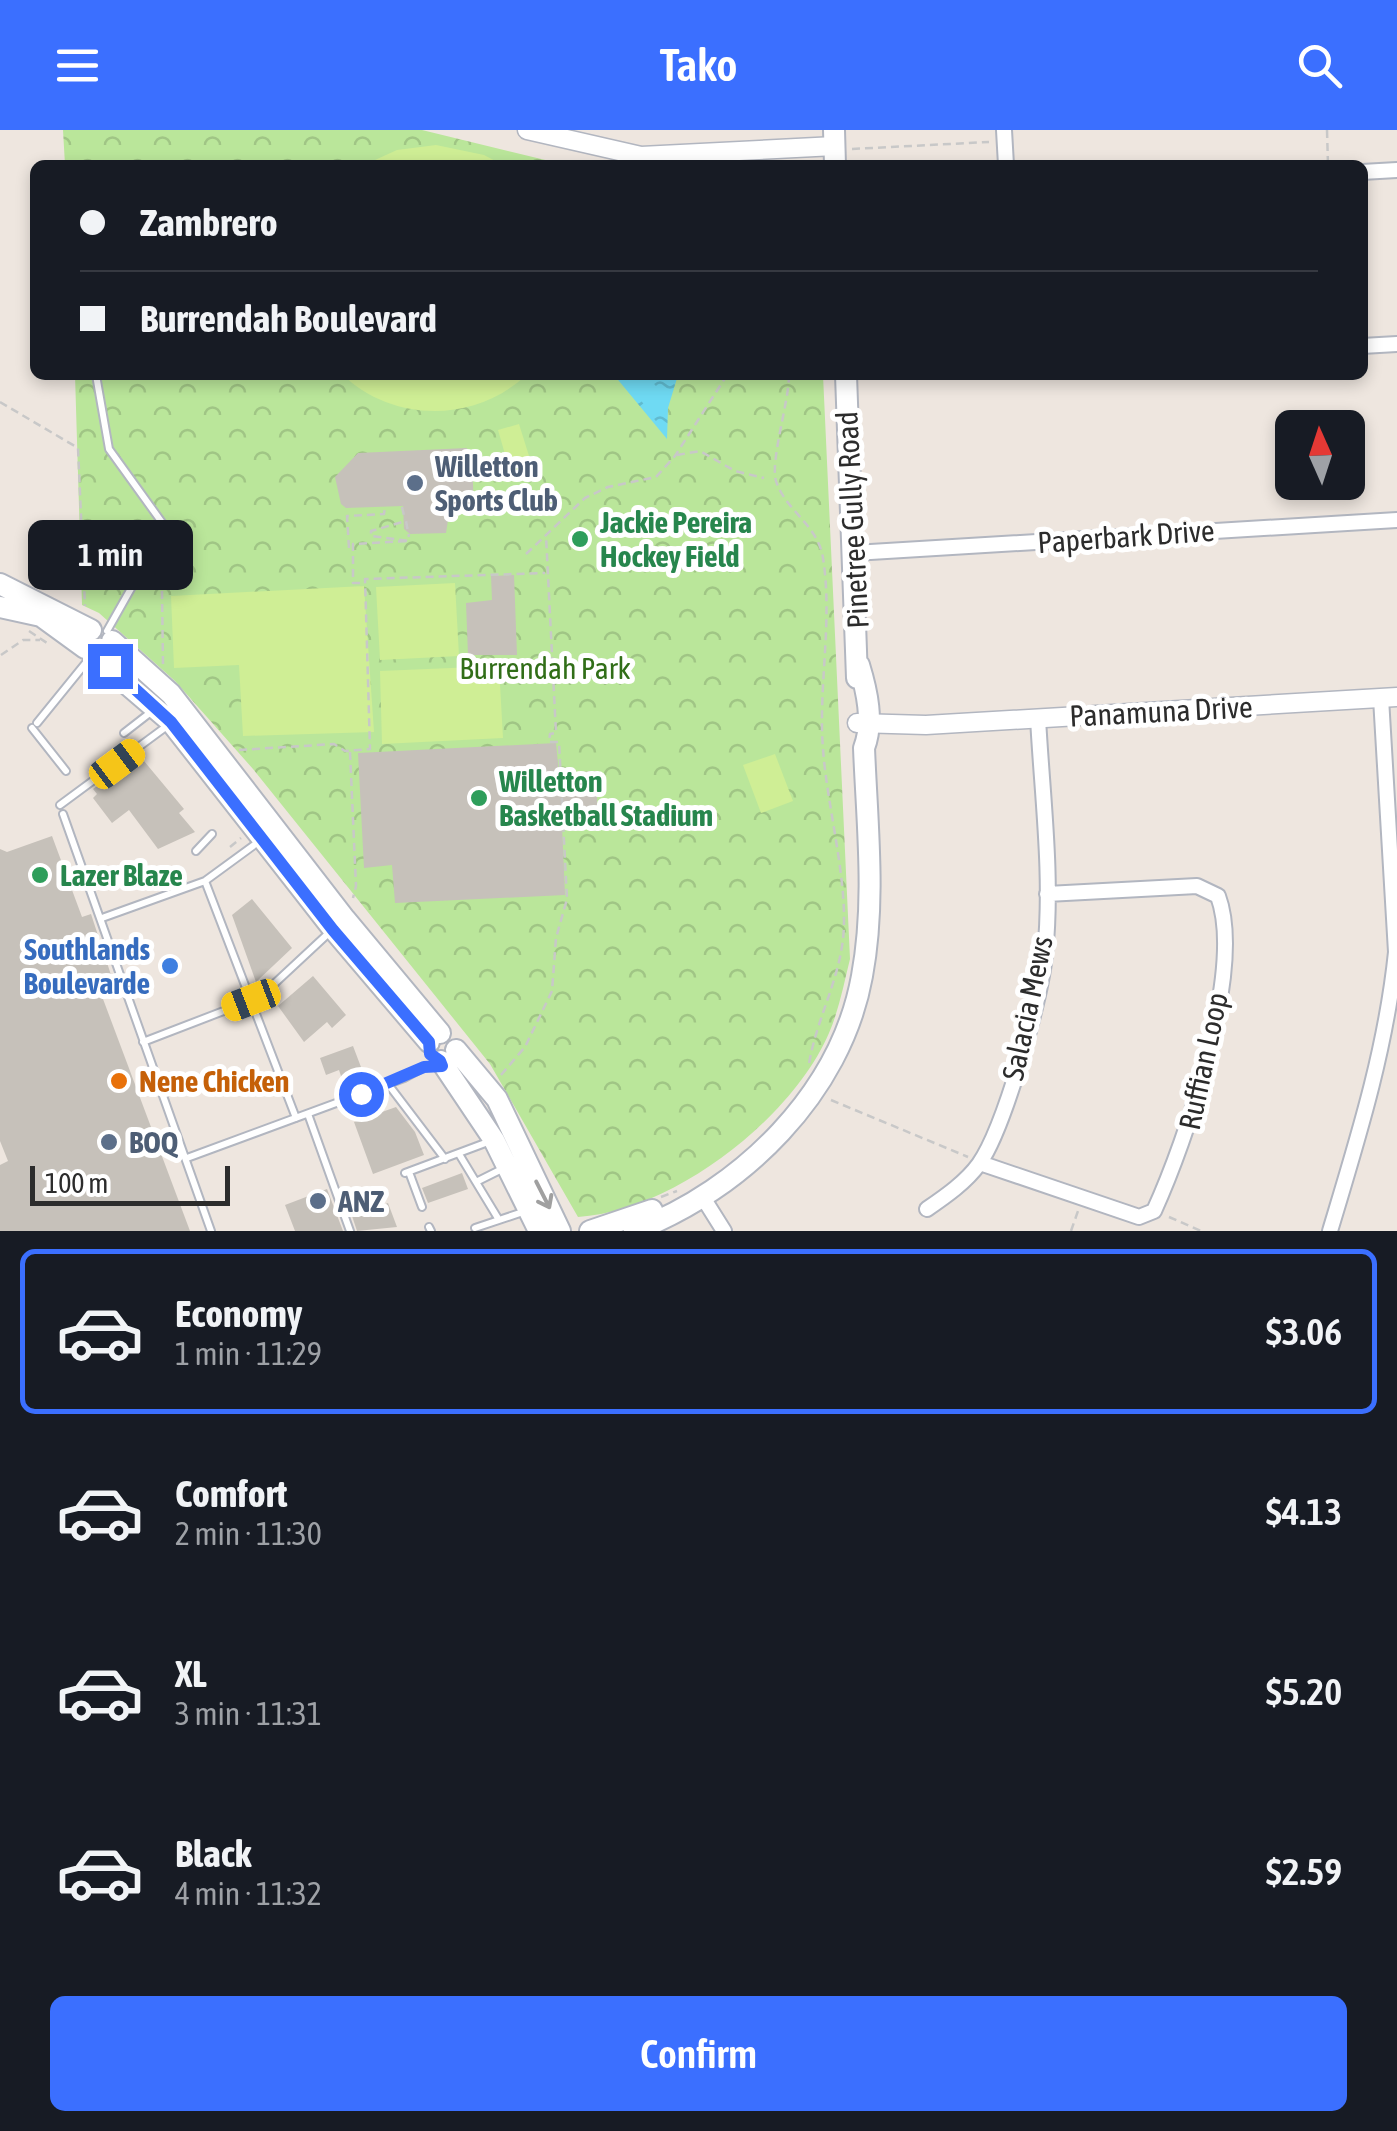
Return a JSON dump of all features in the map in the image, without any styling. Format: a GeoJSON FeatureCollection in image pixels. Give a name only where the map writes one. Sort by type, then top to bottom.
{"type":"FeatureCollection","features":[{"type":"Feature","properties":{"kind":"main road","name":"Pinetree Gully Road"},"geometry":{"type":"LineString","coordinates":[[634,1231],[685,1211],[765,1149],[808,1098],[846,1032],[862,978],[868,921],[863,733],[867,692],[859,665],[846,380]]}},
{"type":"Feature","properties":{"kind":"main road"},"geometry":{"type":"LineString","coordinates":[[0,584],[96,640],[171,694],[260,835]]}},
{"type":"Feature","properties":{"kind":"main road"},"geometry":{"type":"LineString","coordinates":[[0,607],[40,616],[96,640],[164,714],[260,835],[343,917],[385,977],[435,1037],[430,1054],[446,1059],[488,1085],[560,1231]]}},
{"type":"Feature","properties":{"kind":"main road"},"geometry":{"type":"LineString","coordinates":[[446,1059],[494,1140],[539,1231]]}},
{"type":"Feature","properties":{"kind":"main road","name":"Pinetree Gully Road"},"geometry":{"type":"LineString","coordinates":[[590,1231],[680,1198],[702,1196]]}},
{"type":"Feature","properties":{"kind":"street"},"geometry":{"type":"LineString","coordinates":[[527,130],[641,156],[838,147]]}},
{"type":"Feature","properties":{"kind":"street"},"geometry":{"type":"LineString","coordinates":[[1004,135],[1006,160]]}},
{"type":"Feature","properties":{"kind":"street"},"geometry":{"type":"LineString","coordinates":[[1368,172],[1397,170]]}},
{"type":"Feature","properties":{"kind":"street"},"geometry":{"type":"LineString","coordinates":[[1368,346],[1397,344]]}},
{"type":"Feature","properties":{"kind":"street","name":"Paperbark Drive"},"geometry":{"type":"LineString","coordinates":[[854,553],[1397,520]]}},
{"type":"Feature","properties":{"kind":"street"},"geometry":{"type":"LineString","coordinates":[[1330,1231],[1376,1077],[1394,991],[1389,697]]}},
{"type":"Feature","properties":{"kind":"street","name":"Panamuna Drive"},"geometry":{"type":"LineString","coordinates":[[863,733],[926,725],[1389,697]]}},
{"type":"Feature","properties":{"kind":"street","name":"Salacia Mews"},"geometry":{"type":"LineString","coordinates":[[927,1209],[980,1163],[1016,1077],[1045,957],[1047,894],[1038,718]]}},
{"type":"Feature","properties":{"kind":"street","name":"Ruffian Loop"},"geometry":{"type":"LineString","coordinates":[[1047,894],[1197,886],[1218,896],[1226,917],[1225,956],[1203,1073],[1184,1144],[1154,1211]]}},
{"type":"Feature","properties":{"kind":"street"},"geometry":{"type":"LineString","coordinates":[[980,1163],[1083,1196],[1124,1214],[1140,1217],[1154,1211]]}},
{"type":"Feature","properties":{"kind":"street"},"geometry":{"type":"LineString","coordinates":[[702,1196],[724,1231]]}},
{"type":"Feature","properties":{"kind":"lane"},"geometry":{"type":"LineString","coordinates":[[97,380],[109,449],[171,535]]}},
{"type":"Feature","properties":{"kind":"lane"},"geometry":{"type":"LineString","coordinates":[[66,772],[34,725],[133,585],[146,576]]}},
{"type":"Feature","properties":{"kind":"lane"},"geometry":{"type":"LineString","coordinates":[[124,733],[164,714]]}},
{"type":"Feature","properties":{"kind":"lane"},"geometry":{"type":"LineString","coordinates":[[60,805],[164,714]]}},
{"type":"Feature","properties":{"kind":"lane"},"geometry":{"type":"LineString","coordinates":[[63,814],[211,1231]]}},
{"type":"Feature","properties":{"kind":"lane"},"geometry":{"type":"LineString","coordinates":[[196,851],[212,834]]}},
{"type":"Feature","properties":{"kind":"lane"},"geometry":{"type":"LineString","coordinates":[[102,918],[205,882],[260,835]]}},
{"type":"Feature","properties":{"kind":"lane"},"geometry":{"type":"LineString","coordinates":[[205,882],[296,1118]]}},
{"type":"Feature","properties":{"kind":"lane"},"geometry":{"type":"LineString","coordinates":[[143,1042],[251,1000],[343,917]]}},
{"type":"Feature","properties":{"kind":"lane"},"geometry":{"type":"LineString","coordinates":[[187,1158],[446,1059]]}},
{"type":"Feature","properties":{"kind":"lane"},"geometry":{"type":"LineString","coordinates":[[388,1084],[445,1159]]}},
{"type":"Feature","properties":{"kind":"lane"},"geometry":{"type":"LineString","coordinates":[[308,1114],[350,1231]]}},
{"type":"Feature","properties":{"kind":"lane"},"geometry":{"type":"LineString","coordinates":[[422,1207],[407,1173],[494,1140]]}},
{"type":"Feature","properties":{"kind":"lane"},"geometry":{"type":"LineString","coordinates":[[459,1154],[499,1220]]}},
{"type":"Feature","properties":{"kind":"lane"},"geometry":{"type":"LineString","coordinates":[[478,1181],[508,1166]]}},
{"type":"Feature","properties":{"kind":"lane"},"geometry":{"type":"LineString","coordinates":[[465,1231],[529,1210]]}},
{"type":"Feature","properties":{"kind":"path"},"geometry":{"type":"LineString","coordinates":[[1327,130],[1328,160]]}},
{"type":"Feature","properties":{"kind":"path"},"geometry":{"type":"LineString","coordinates":[[838,147],[1004,135]]}},
{"type":"Feature","properties":{"kind":"path"},"geometry":{"type":"LineString","coordinates":[[526,554],[585,498],[608,487],[656,476],[676,456],[724,380]]}},
{"type":"Feature","properties":{"kind":"path"},"geometry":{"type":"LineString","coordinates":[[789,380],[784,428],[775,457],[776,480],[818,539],[823,557],[828,654],[822,744],[845,909],[832,996],[812,1047],[808,1075]]}},
{"type":"Feature","properties":{"kind":"path"},"geometry":{"type":"LineString","coordinates":[[0,402],[78,448],[96,640]]}},
{"type":"Feature","properties":{"kind":"path"},"geometry":{"type":"LineString","coordinates":[[676,456],[700,451],[735,472],[764,478]]}},
{"type":"Feature","properties":{"kind":"path"},"geometry":{"type":"LineString","coordinates":[[385,507],[384,514],[347,516],[346,542],[353,583],[364,579],[548,572]]}},
{"type":"Feature","properties":{"kind":"path"},"geometry":{"type":"LineString","coordinates":[[402,507],[409,538]]}},
{"type":"Feature","properties":{"kind":"path"},"geometry":{"type":"LineString","coordinates":[[406,522],[371,532],[371,536],[409,538]]}},
{"type":"Feature","properties":{"kind":"path"},"geometry":{"type":"LineString","coordinates":[[488,1085],[526,1047],[552,991],[556,938],[567,899],[559,742],[550,742],[550,734],[556,734],[546,536]]}},
{"type":"Feature","properties":{"kind":"path"},"geometry":{"type":"LineString","coordinates":[[350,549],[353,544],[409,538]]}},
{"type":"Feature","properties":{"kind":"path"},"geometry":{"type":"LineString","coordinates":[[227,751],[334,744],[350,750],[370,749],[361,583]]}},
{"type":"Feature","properties":{"kind":"path"},"geometry":{"type":"LineString","coordinates":[[160,671],[164,663],[162,591]]}},
{"type":"Feature","properties":{"kind":"path"},"geometry":{"type":"LineString","coordinates":[[1,654],[23,640],[42,640]]}},
{"type":"Feature","properties":{"kind":"path"},"geometry":{"type":"LineString","coordinates":[[343,917],[356,886],[350,750]]}},
{"type":"Feature","properties":{"kind":"path"},"geometry":{"type":"LineString","coordinates":[[230,847],[260,835]]}},
{"type":"Feature","properties":{"kind":"path"},"geometry":{"type":"LineString","coordinates":[[832,1100],[980,1163]]}},
{"type":"Feature","properties":{"kind":"path"},"geometry":{"type":"LineString","coordinates":[[647,1202],[678,1190]]}},
{"type":"Feature","properties":{"kind":"path"},"geometry":{"type":"LineString","coordinates":[[1071,1231],[1083,1196]]}},
{"type":"Feature","properties":{"kind":"path"},"geometry":{"type":"LineString","coordinates":[[1154,1211],[1201,1231]]}},
{"type":"Feature","properties":{"kind":"green space"},"geometry":{"type":"Polygon","coordinates":[[[63,130],[422,130],[545,160],[65,160],[63,130]]]}},
{"type":"Feature","properties":{"kind":"green space"},"geometry":{"type":"Polygon","coordinates":[[[436,145],[494,160],[375,160],[397,150],[436,145]]]}},
{"type":"Feature","properties":{"kind":"green space","name":"Burrendah Park"},"geometry":{"type":"Polygon","coordinates":[[[75,380],[823,380],[850,959],[833,1024],[812,1065],[759,1127],[689,1179],[652,1198],[614,1211],[578,1217],[490,1064],[253,769],[175,681],[99,613],[82,605],[75,380]]]}},
{"type":"Feature","properties":{"kind":"green space"},"geometry":{"type":"Polygon","coordinates":[[[349,380],[520,380],[483,402],[434,411],[410,409],[363,391],[349,380]]]}},
{"type":"Feature","properties":{"kind":"green space"},"geometry":{"type":"Polygon","coordinates":[[[519,424],[535,475],[513,482],[498,430],[519,424]]]}},
{"type":"Feature","properties":{"kind":"green space"},"geometry":{"type":"Polygon","coordinates":[[[455,583],[459,656],[380,660],[376,587],[455,583]]]}},
{"type":"Feature","properties":{"kind":"green space"},"geometry":{"type":"Polygon","coordinates":[[[364,586],[374,732],[243,736],[239,665],[174,668],[171,596],[364,586]]]}},
{"type":"Feature","properties":{"kind":"green space"},"geometry":{"type":"Polygon","coordinates":[[[499,666],[503,738],[382,744],[380,671],[499,666]]]}},
{"type":"Feature","properties":{"kind":"green space"},"geometry":{"type":"Polygon","coordinates":[[[775,754],[793,801],[761,813],[743,765],[775,754]]]}},
{"type":"Feature","properties":{"kind":"water"},"geometry":{"type":"Polygon","coordinates":[[[618,380],[676,380],[668,408],[667,439],[618,380]]]}},
{"type":"Feature","properties":{"kind":"building"},"geometry":{"type":"Polygon","coordinates":[[[467,448],[467,456],[472,455],[474,513],[449,514],[446,533],[410,534],[404,529],[403,506],[346,508],[341,504],[335,477],[358,453],[467,448]]]}},
{"type":"Feature","properties":{"kind":"building"},"geometry":{"type":"Polygon","coordinates":[[[514,575],[517,655],[468,655],[466,603],[492,600],[491,576],[514,575]]]}},
{"type":"Feature","properties":{"kind":"building","name":"Willetton Basketball Stadium"},"geometry":{"type":"Polygon","coordinates":[[[556,743],[559,773],[596,771],[598,823],[562,825],[565,895],[395,903],[392,865],[364,868],[358,753],[556,743]]]}},
{"type":"Feature","properties":{"kind":"building"},"geometry":{"type":"Polygon","coordinates":[[[139,755],[184,809],[179,813],[195,832],[158,849],[129,810],[112,823],[93,798],[97,794],[93,789],[139,755]]]}},
{"type":"Feature","properties":{"kind":"building","name":"Southlands Boulevarde"},"geometry":{"type":"Polygon","coordinates":[[[52,836],[82,917],[91,914],[112,978],[97,983],[190,1231],[0,1231],[0,1165],[8,1161],[0,1141],[0,849],[7,852],[52,836]]]}},
{"type":"Feature","properties":{"kind":"building"},"geometry":{"type":"Polygon","coordinates":[[[252,899],[292,948],[256,982],[232,915],[252,899]]]}},
{"type":"Feature","properties":{"kind":"building"},"geometry":{"type":"Polygon","coordinates":[[[313,976],[346,1015],[332,1028],[327,1022],[304,1042],[278,1006],[313,976]]]}},
{"type":"Feature","properties":{"kind":"building"},"geometry":{"type":"Polygon","coordinates":[[[353,1046],[364,1075],[343,1082],[339,1070],[326,1075],[320,1058],[353,1046]]]}},
{"type":"Feature","properties":{"kind":"building"},"geometry":{"type":"Polygon","coordinates":[[[396,1107],[415,1132],[424,1155],[373,1174],[354,1122],[396,1107]]]}},
{"type":"Feature","properties":{"kind":"building"},"geometry":{"type":"Polygon","coordinates":[[[462,1173],[468,1189],[428,1203],[422,1188],[462,1173]]]}},
{"type":"Feature","properties":{"kind":"building"},"geometry":{"type":"Polygon","coordinates":[[[327,1189],[343,1231],[295,1231],[285,1205],[327,1189]]]}},
{"type":"Feature","properties":{"kind":"building"},"geometry":{"type":"Polygon","coordinates":[[[388,1203],[397,1227],[357,1231],[352,1216],[388,1203]]]}},
{"type":"Feature","properties":{"kind":"place","name":"Willetton Sports Club"},"geometry":{"type":"Point","coordinates":[415,483]}},
{"type":"Feature","properties":{"kind":"place","name":"Jackie Pereira Hockey Field"},"geometry":{"type":"Point","coordinates":[580,539]}},
{"type":"Feature","properties":{"kind":"place","name":"Willetton Basketball Stadium"},"geometry":{"type":"Point","coordinates":[479,798]}},
{"type":"Feature","properties":{"kind":"place","name":"Lazer Blaze"},"geometry":{"type":"Point","coordinates":[40,875]}},
{"type":"Feature","properties":{"kind":"place","name":"Southlands Boulevarde"},"geometry":{"type":"Point","coordinates":[170,966]}},
{"type":"Feature","properties":{"kind":"place","name":"Nene Chicken"},"geometry":{"type":"Point","coordinates":[119,1081]}},
{"type":"Feature","properties":{"kind":"place","name":"BOQ"},"geometry":{"type":"Point","coordinates":[109,1142]}},
{"type":"Feature","properties":{"kind":"place","name":"ANZ"},"geometry":{"type":"Point","coordinates":[318,1201]}},
{"type":"Feature","properties":{"kind":"route"},"geometry":{"type":"LineString","coordinates":[[110,666],[171,722],[333,930],[429,1042],[430,1054],[442,1066],[424,1067],[361,1094]]}}]}
